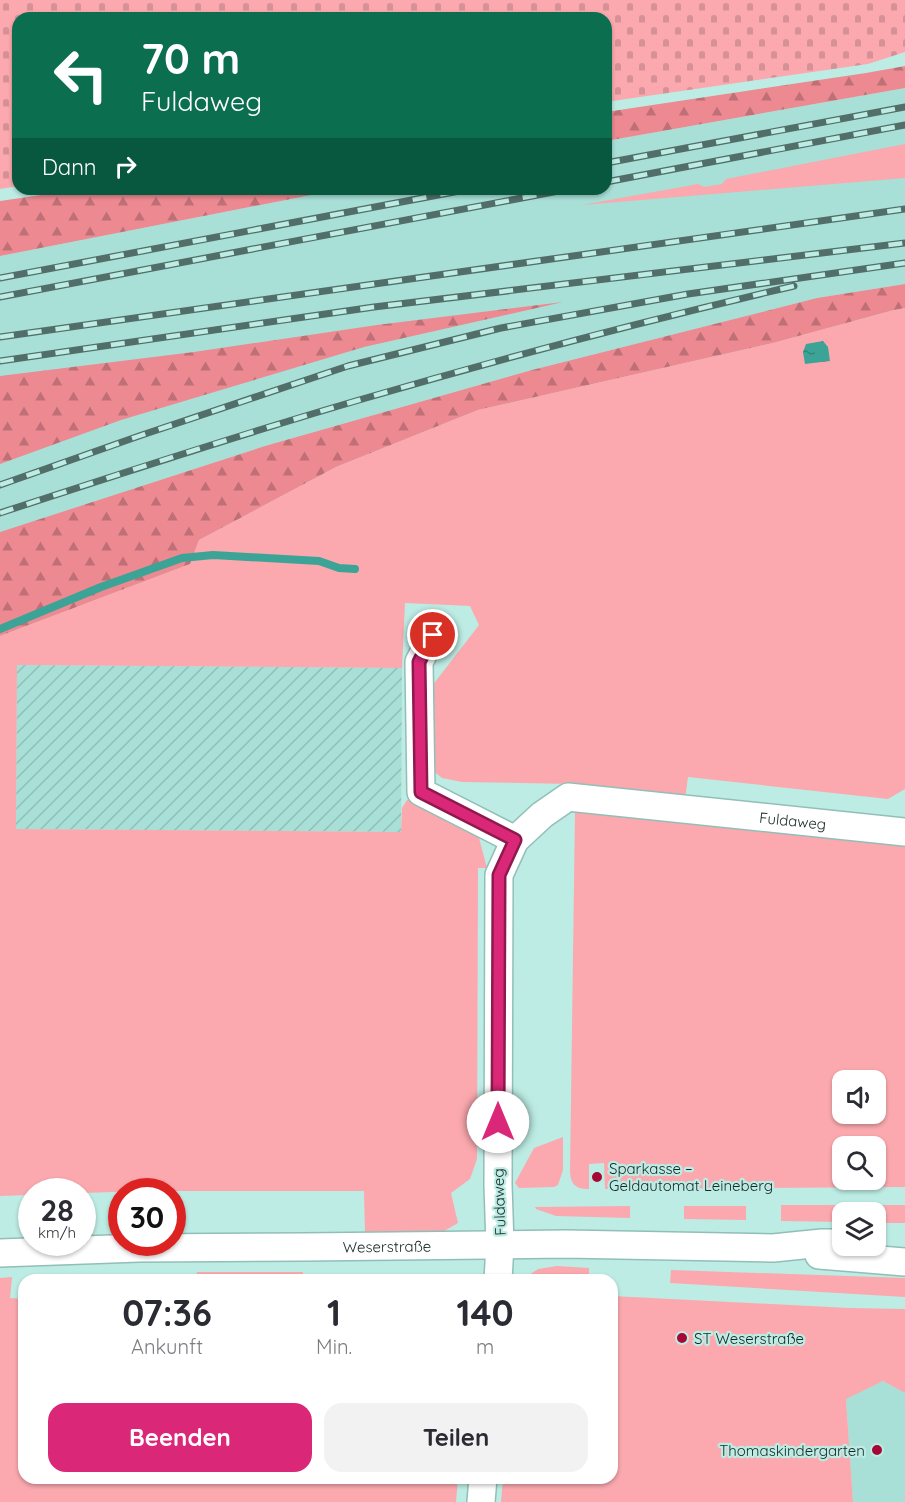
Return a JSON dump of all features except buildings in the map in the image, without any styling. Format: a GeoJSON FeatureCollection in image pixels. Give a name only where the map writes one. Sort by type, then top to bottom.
{"type":"FeatureCollection","features":[{"type":"Feature","properties":{"kind":"street"},"geometry":{"type":"LineString","coordinates":[[433,635],[419,662],[421,792],[515,840]]}},
{"type":"Feature","properties":{"kind":"street","name":"Fuldaweg"},"geometry":{"type":"LineString","coordinates":[[499,1274],[501,1245],[498,1185],[499,875],[515,840],[542,815],[568,797],[905,832]]}},
{"type":"Feature","properties":{"kind":"street"},"geometry":{"type":"LineString","coordinates":[[886,1242],[905,1242]]}},
{"type":"Feature","properties":{"kind":"street","name":"Weserstraße"},"geometry":{"type":"LineString","coordinates":[[0,1253],[139,1248],[566,1244],[773,1248],[832,1243]]}},
{"type":"Feature","properties":{"kind":"street","name":"Weserstraße"},"geometry":{"type":"LineString","coordinates":[[773,1248],[821,1256],[905,1262]]}},
{"type":"Feature","properties":{"kind":"street"},"geometry":{"type":"LineString","coordinates":[[481,1502],[482,1484]]}},
{"type":"Feature","properties":{"kind":"shaded area"},"geometry":{"type":"Polygon","coordinates":[[[905,88],[905,284],[817,298],[532,370],[265,446],[0,532],[0,256],[311,195],[612,195],[612,140],[905,88]]]}},
{"type":"Feature","properties":{"kind":"shaded area"},"geometry":{"type":"Polygon","coordinates":[[[17,665],[402,668],[401,832],[16,829],[17,665]]]}},
{"type":"Feature","properties":{"kind":"shaded area","name":"Thomaskindergarten"},"geometry":{"type":"Polygon","coordinates":[[[883,1381],[905,1393],[905,1502],[853,1502],[846,1398],[883,1381]]]}},
{"type":"Feature","properties":{"kind":"green space"},"geometry":{"type":"Polygon","coordinates":[[[0,0],[905,0],[905,52],[868,64],[612,101],[612,12],[12,12],[12,187],[0,189],[0,0]]]}},
{"type":"Feature","properties":{"kind":"green space"},"geometry":{"type":"Polygon","coordinates":[[[905,66],[905,88],[612,140],[612,111],[905,66]]]}},
{"type":"Feature","properties":{"kind":"green space"},"geometry":{"type":"Polygon","coordinates":[[[905,144],[905,178],[582,205],[698,184],[704,187],[722,184],[726,179],[905,144]]]}},
{"type":"Feature","properties":{"kind":"green space"},"geometry":{"type":"Polygon","coordinates":[[[41,195],[311,195],[0,256],[0,201],[41,195]]]}},
{"type":"Feature","properties":{"kind":"green space"},"geometry":{"type":"Polygon","coordinates":[[[905,284],[905,308],[773,343],[478,410],[336,467],[199,540],[190,564],[0,636],[0,532],[265,446],[532,370],[817,298],[905,284]]]}},
{"type":"Feature","properties":{"kind":"green space"},"geometry":{"type":"Polygon","coordinates":[[[563,302],[364,347],[121,420],[0,464],[0,376],[563,302]]]}},
{"type":"Feature","properties":{"kind":"green space"},"geometry":{"type":"Polygon","coordinates":[[[905,308],[905,789],[888,799],[688,777],[685,799],[573,784],[462,782],[442,778],[432,770],[432,686],[479,625],[470,606],[405,603],[402,668],[17,665],[16,829],[401,832],[402,808],[407,800],[430,802],[463,821],[479,838],[487,868],[478,868],[477,1159],[470,1179],[451,1193],[458,1223],[439,1234],[365,1233],[364,1191],[186,1191],[186,1178],[108,1178],[108,1192],[96,1193],[96,1178],[18,1178],[18,1195],[0,1196],[0,636],[190,564],[199,540],[336,467],[478,410],[773,343],[905,308]]]}},
{"type":"Feature","properties":{"kind":"green space"},"geometry":{"type":"Polygon","coordinates":[[[585,809],[905,841],[905,1187],[886,1187],[886,1136],[832,1136],[832,1187],[605,1189],[604,1163],[589,1164],[589,1189],[575,1185],[570,1172],[575,812],[585,809]]]}},
{"type":"Feature","properties":{"kind":"green space"},"geometry":{"type":"Polygon","coordinates":[[[563,1137],[563,1170],[558,1185],[519,1188],[515,1183],[534,1148],[563,1137]]]}},
{"type":"Feature","properties":{"kind":"green space"},"geometry":{"type":"Polygon","coordinates":[[[781,1205],[832,1205],[832,1222],[781,1221],[781,1205]]]}},
{"type":"Feature","properties":{"kind":"green space"},"geometry":{"type":"Polygon","coordinates":[[[886,1205],[905,1205],[905,1223],[886,1223],[886,1205]]]}},
{"type":"Feature","properties":{"kind":"green space"},"geometry":{"type":"Polygon","coordinates":[[[630,1206],[630,1218],[556,1216],[535,1207],[630,1206]]]}},
{"type":"Feature","properties":{"kind":"green space"},"geometry":{"type":"Polygon","coordinates":[[[684,1206],[746,1206],[746,1220],[684,1219],[684,1206]]]}},
{"type":"Feature","properties":{"kind":"green space"},"geometry":{"type":"Polygon","coordinates":[[[557,1266],[589,1268],[589,1274],[530,1274],[538,1269],[557,1266]]]}},
{"type":"Feature","properties":{"kind":"green space"},"geometry":{"type":"Polygon","coordinates":[[[671,1270],[905,1278],[905,1297],[670,1283],[671,1270]]]}},
{"type":"Feature","properties":{"kind":"green space"},"geometry":{"type":"Polygon","coordinates":[[[197,1272],[303,1272],[303,1274],[197,1274],[197,1272]]]}},
{"type":"Feature","properties":{"kind":"green space"},"geometry":{"type":"Polygon","coordinates":[[[12,1277],[10,1298],[18,1299],[18,1484],[458,1484],[456,1502],[0,1502],[0,1278],[12,1277]]]}},
{"type":"Feature","properties":{"kind":"green space"},"geometry":{"type":"Polygon","coordinates":[[[618,1296],[905,1309],[905,1393],[883,1381],[846,1399],[853,1502],[501,1502],[502,1484],[618,1484],[618,1296]]]}},
{"type":"Feature","properties":{"kind":"water"},"geometry":{"type":"Polygon","coordinates":[[[823,341],[828,347],[830,361],[805,364],[803,352],[806,344],[823,341]]]}},
{"type":"Feature","properties":{"kind":"waterway"},"geometry":{"type":"LineString","coordinates":[[0,629],[101,587],[182,558],[213,555],[319,561],[339,568],[355,569]]}},
{"type":"Feature","properties":{"kind":"railway"},"geometry":{"type":"LineString","coordinates":[[612,162],[905,107]]}},
{"type":"Feature","properties":{"kind":"railway"},"geometry":{"type":"LineString","coordinates":[[612,181],[905,125]]}},
{"type":"Feature","properties":{"kind":"railway"},"geometry":{"type":"LineString","coordinates":[[0,278],[438,195]]}},
{"type":"Feature","properties":{"kind":"railway"},"geometry":{"type":"LineString","coordinates":[[0,297],[537,195]]}},
{"type":"Feature","properties":{"kind":"railway"},"geometry":{"type":"LineString","coordinates":[[0,337],[905,209]]}},
{"type":"Feature","properties":{"kind":"railway"},"geometry":{"type":"LineString","coordinates":[[0,361],[374,307],[905,243]]}},
{"type":"Feature","properties":{"kind":"railway"},"geometry":{"type":"LineString","coordinates":[[0,485],[348,366],[501,328],[688,294],[905,263]]}},
{"type":"Feature","properties":{"kind":"railway"},"geometry":{"type":"LineString","coordinates":[[0,513],[224,441],[413,384],[521,354],[794,286]]}},
{"type":"Feature","properties":{"kind":"place","name":"Sparkasse – Geldautomat Leineberg"},"geometry":{"type":"Point","coordinates":[597,1177]}},
{"type":"Feature","properties":{"kind":"place","name":"ST Weserstraße"},"geometry":{"type":"Point","coordinates":[682,1338]}},
{"type":"Feature","properties":{"kind":"place","name":"Thomaskindergarten"},"geometry":{"type":"Point","coordinates":[877,1450]}},
{"type":"Feature","properties":{"kind":"route"},"geometry":{"type":"LineString","coordinates":[[433,635],[419,662],[421,792],[515,840],[499,875],[498,1122]]}}]}
